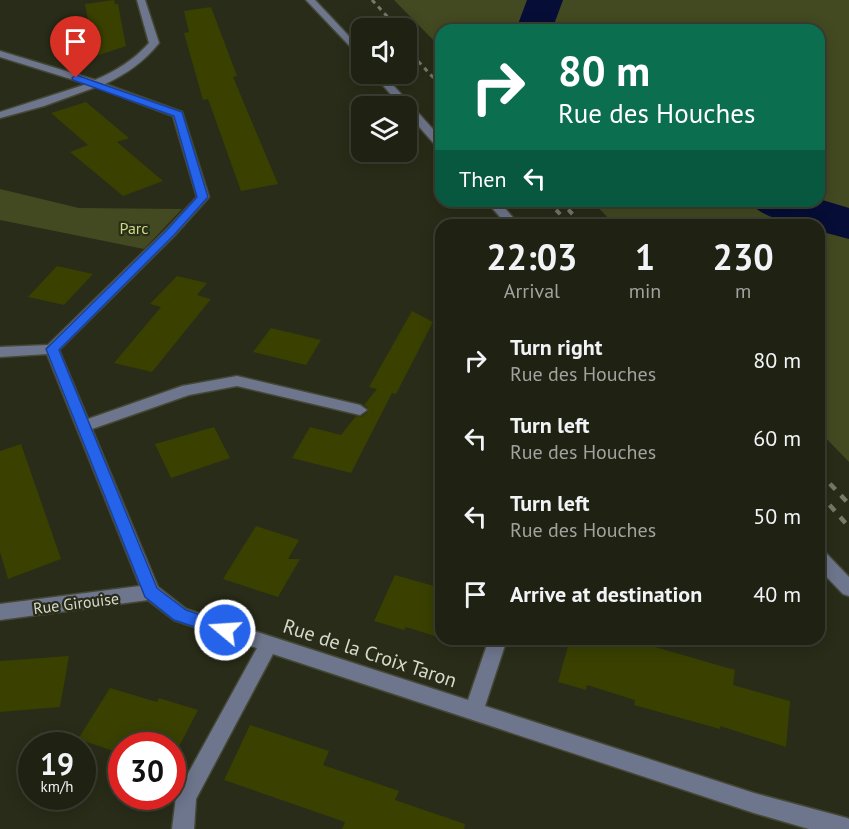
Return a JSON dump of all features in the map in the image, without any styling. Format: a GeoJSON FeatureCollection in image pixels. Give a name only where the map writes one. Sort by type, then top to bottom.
{"type":"FeatureCollection","features":[{"type":"Feature","properties":{"kind":"street"},"geometry":{"type":"LineString","coordinates":[[2,116],[97,84],[147,54],[154,43],[141,0]]}},
{"type":"Feature","properties":{"kind":"street"},"geometry":{"type":"LineString","coordinates":[[310,0],[351,44]]}},
{"type":"Feature","properties":{"kind":"street"},"geometry":{"type":"LineString","coordinates":[[0,54],[97,84],[178,114],[203,197],[170,233],[52,349],[0,352]]}},
{"type":"Feature","properties":{"kind":"street"},"geometry":{"type":"LineString","coordinates":[[387,84],[435,138]]}},
{"type":"Feature","properties":{"kind":"street"},"geometry":{"type":"LineString","coordinates":[[498,207],[508,219]]}},
{"type":"Feature","properties":{"kind":"street","name":"Rue de la Croix Taron"},"geometry":{"type":"LineString","coordinates":[[52,349],[151,592],[180,615],[754,803],[847,829]]}},
{"type":"Feature","properties":{"kind":"street"},"geometry":{"type":"LineString","coordinates":[[84,426],[188,390],[237,381],[360,410]]}},
{"type":"Feature","properties":{"kind":"street"},"geometry":{"type":"LineString","coordinates":[[825,563],[849,589]]}},
{"type":"Feature","properties":{"kind":"street","name":"Rue Girouise"},"geometry":{"type":"LineString","coordinates":[[0,612],[151,592]]}},
{"type":"Feature","properties":{"kind":"street"},"geometry":{"type":"LineString","coordinates":[[183,829],[186,797],[269,644]]}},
{"type":"Feature","properties":{"kind":"street"},"geometry":{"type":"LineString","coordinates":[[474,711],[496,645]]}},
{"type":"Feature","properties":{"kind":"green space"},"geometry":{"type":"Polygon","coordinates":[[[394,0],[849,0],[849,462],[825,437],[825,219],[609,219],[598,207],[825,207],[825,24],[435,24],[435,42],[417,23],[417,18],[412,18],[394,0]]]}},
{"type":"Feature","properties":{"kind":"green space","name":"Parc"},"geometry":{"type":"Polygon","coordinates":[[[0,189],[79,208],[182,209],[144,249],[0,220],[0,189]]]}},
{"type":"Feature","properties":{"kind":"building"},"geometry":{"type":"Polygon","coordinates":[[[114,0],[115,4],[118,4],[126,46],[93,57],[56,30],[88,20],[85,4],[114,0]]]}},
{"type":"Feature","properties":{"kind":"building"},"geometry":{"type":"Polygon","coordinates":[[[211,7],[237,76],[233,77],[278,184],[241,191],[208,99],[203,100],[184,33],[189,32],[184,11],[211,7]]]}},
{"type":"Feature","properties":{"kind":"building"},"geometry":{"type":"Polygon","coordinates":[[[86,102],[129,138],[117,142],[163,181],[123,196],[70,152],[88,145],[51,113],[86,102]]]}},
{"type":"Feature","properties":{"kind":"building"},"geometry":{"type":"Polygon","coordinates":[[[57,266],[93,274],[64,305],[28,297],[57,266]]]}},
{"type":"Feature","properties":{"kind":"building"},"geometry":{"type":"Polygon","coordinates":[[[177,276],[207,283],[197,295],[211,299],[152,372],[114,363],[161,307],[150,304],[177,276]]]}},
{"type":"Feature","properties":{"kind":"building"},"geometry":{"type":"Polygon","coordinates":[[[412,311],[433,322],[396,394],[392,393],[351,473],[292,458],[310,427],[341,435],[356,416],[361,417],[368,412],[368,408],[364,405],[377,389],[369,387],[412,311]]]}},
{"type":"Feature","properties":{"kind":"building"},"geometry":{"type":"Polygon","coordinates":[[[271,328],[321,340],[306,365],[253,352],[271,328]]]}},
{"type":"Feature","properties":{"kind":"building"},"geometry":{"type":"Polygon","coordinates":[[[214,427],[230,458],[171,478],[155,444],[214,427]]]}},
{"type":"Feature","properties":{"kind":"building"},"geometry":{"type":"Polygon","coordinates":[[[21,444],[61,559],[8,579],[0,552],[0,451],[21,444]]]}},
{"type":"Feature","properties":{"kind":"building"},"geometry":{"type":"Polygon","coordinates":[[[256,526],[299,540],[288,559],[300,559],[278,597],[223,579],[256,526]]]}},
{"type":"Feature","properties":{"kind":"building"},"geometry":{"type":"Polygon","coordinates":[[[395,575],[435,586],[435,636],[406,627],[404,630],[374,621],[395,575]]]}},
{"type":"Feature","properties":{"kind":"building"},"geometry":{"type":"Polygon","coordinates":[[[568,645],[648,645],[735,670],[733,685],[790,701],[786,747],[720,726],[720,729],[634,705],[635,700],[587,685],[586,690],[558,682],[568,645]]]}},
{"type":"Feature","properties":{"kind":"building"},"geometry":{"type":"Polygon","coordinates":[[[69,656],[60,707],[0,712],[0,661],[69,656]]]}},
{"type":"Feature","properties":{"kind":"building"},"geometry":{"type":"Polygon","coordinates":[[[110,688],[157,702],[159,698],[198,710],[186,733],[108,732],[108,749],[96,745],[96,732],[82,732],[110,688]]]}},
{"type":"Feature","properties":{"kind":"building"},"geometry":{"type":"Polygon","coordinates":[[[250,725],[329,751],[323,765],[399,791],[395,800],[465,824],[464,829],[342,829],[345,822],[224,780],[250,725]]]}},
{"type":"Feature","properties":{"kind":"waterway"},"geometry":{"type":"LineString","coordinates":[[536,24],[545,0]]}},
{"type":"Feature","properties":{"kind":"waterway"},"geometry":{"type":"LineString","coordinates":[[793,207],[849,224]]}},
{"type":"Feature","properties":{"kind":"railway"},"geometry":{"type":"LineString","coordinates":[[372,0],[389,18]]}},
{"type":"Feature","properties":{"kind":"railway"},"geometry":{"type":"LineString","coordinates":[[417,60],[435,79]]}},
{"type":"Feature","properties":{"kind":"railway"},"geometry":{"type":"LineString","coordinates":[[554,207],[564,219]]}},
{"type":"Feature","properties":{"kind":"railway"},"geometry":{"type":"LineString","coordinates":[[566,207],[577,219]]}},
{"type":"Feature","properties":{"kind":"railway"},"geometry":{"type":"LineString","coordinates":[[825,478],[849,504]]}},
{"type":"Feature","properties":{"kind":"railway"},"geometry":{"type":"LineString","coordinates":[[825,500],[849,527]]}},
{"type":"Feature","properties":{"kind":"route"},"geometry":{"type":"LineString","coordinates":[[76,78],[178,114],[203,197],[170,233],[52,349],[151,592],[180,615],[225,630]]}}]}
